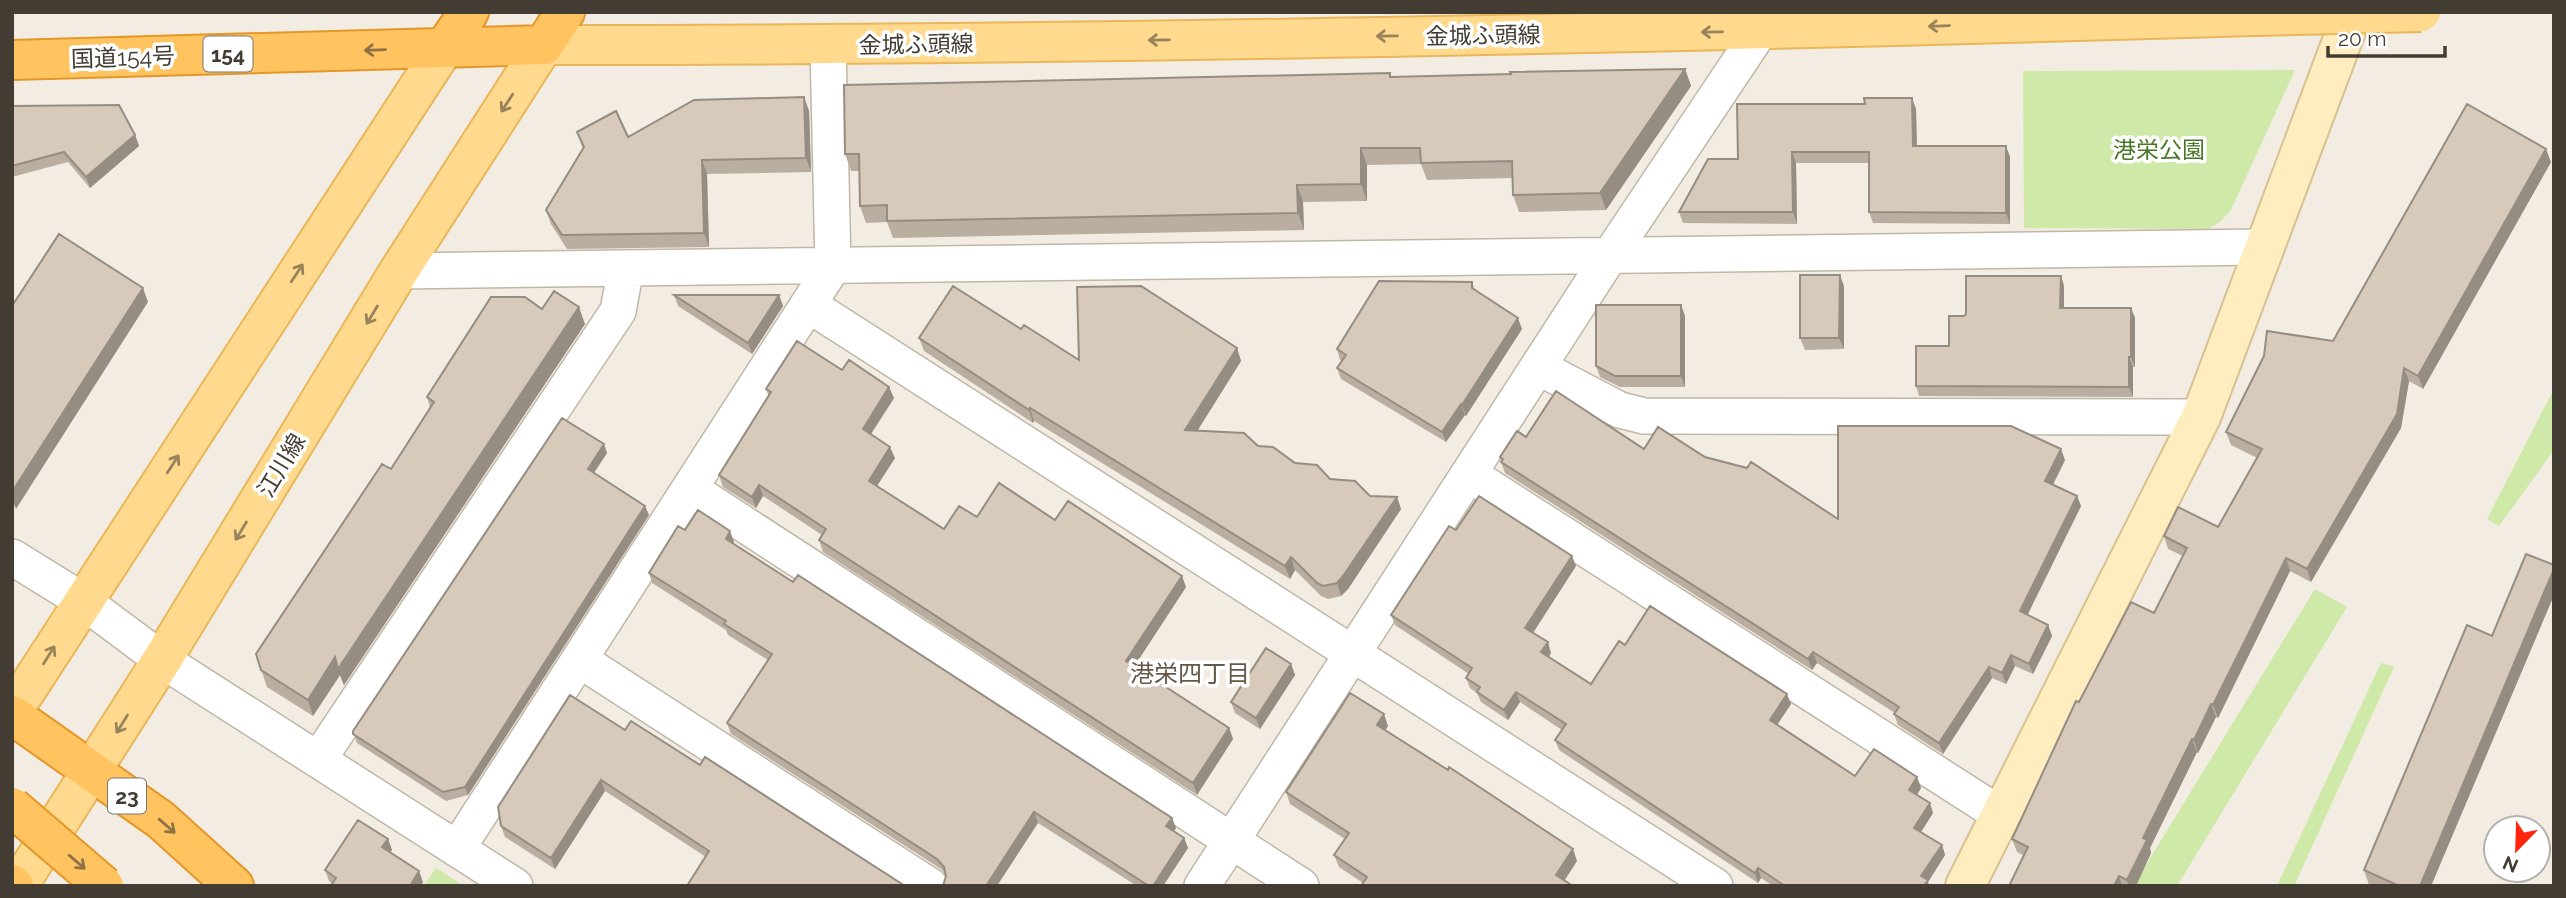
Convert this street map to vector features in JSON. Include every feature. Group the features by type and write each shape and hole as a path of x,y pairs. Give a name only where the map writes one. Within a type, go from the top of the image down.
{"highway":[{"path":"443,48 469,12"},
{"path":"544,45 565,12"},
{"name":"国道154号","path":"12,60 544,45"},
{"name":"23","path":"12,714 161,820 234,886"},
{"path":"12,807 104,886"}],"main road":[{"name":"金城ふ頭線","path":"544,45 828,45 1760,31 2421,12"},
{"name":"江川線","path":"15,885 92,771 162,660 399,271 544,45"},
{"path":"12,714 443,48"}],"street":[{"path":"1965,886 2201,417 2353,12"},
{"path":"1202,886 1609,257 1760,31"},
{"path":"457,849 833,266 828,45"},
{"path":"399,271 2263,247"},
{"path":"318,760 618,311 626,268"},
{"path":"808,305 1715,886"},
{"path":"1538,367 1620,410 1644,416 2201,417"},
{"path":"1469,474 2001,815"},
{"path":"690,489 1301,886"},
{"path":"12,557 83,601 162,660 514,886"},
{"path":"580,660 930,886"}],"green space":[{"name":"港栄公園","path":"2295,70 2231,210 2221,221 2208,229 2024,228 2023,71"},
{"path":"2554,389 2554,450 2499,526 2487,519"},
{"path":"2315,589 2347,607 2177,886 2133,886"},
{"path":"2381,663 2394,667 2294,886 2277,886"},
{"path":"436,868 464,886 424,886"}],"building":[{"path":"1685,69 1600,193 1513,195 1512,161 1421,163 1420,148 1361,148 1361,184 1297,185 1298,213 887,221 887,205 860,206 859,154 845,154 844,85 1390,73 1390,77"},
{"path":"804,97 806,158 702,160 704,233 562,235 546,210 584,147 577,132 616,111 628,137 694,100"},
{"path":"1864,98 1912,98 1913,146 2006,146 2006,213 1869,212 1869,152 1792,152 1793,212 1679,212 1708,159 1738,159 1737,104 1865,104"},
{"path":"2467,104 2546,149 2418,376 2404,368 2397,414 2307,569 2286,558 2143,838 2147,840 2127,880 2119,876 2114,886 2009,886 2028,847 2012,839 2076,701 2079,702 2131,602 2154,613 2187,548 2164,536 2178,507 2218,527 2262,449 2226,432 2264,356 2267,331 2333,341"},
{"path":"119,105 135,135 86,177 64,152 12,166 12,106"},
{"path":"59,234 143,288 12,492 12,306"},
{"path":"1800,275 1840,275 1839,338 1800,338"},
{"path":"1966,276 2061,276 2060,308 2131,308 2129,387 1916,386 1916,346 1949,346 1949,316 1966,314"},
{"path":"1379,281 1472,282 1472,288 1518,318 1442,432 1337,368 1346,355 1337,349"},
{"path":"953,286 1021,329 1024,325 1079,360 1077,287 1141,286 1237,348 1185,430 1244,433 1258,446 1273,447 1295,463 1317,465 1330,479 1355,481 1370,496 1397,497 1343,576 1337,583 1323,586 1291,557 1285,566 1030,408 1029,410 919,338"},
{"path":"554,291 579,307 338,669 335,657 308,700 261,670 256,654 382,464 391,469 434,402 427,397 491,297 525,297 542,309"},
{"path":"674,295 779,295 748,343"},
{"path":"1596,305 1681,305 1681,376 1615,376 1596,366"},
{"path":"797,341 842,370 849,360 889,387 863,429 890,447 869,481 944,529 959,506 977,517 999,483 1055,520 1068,501 1182,576 1126,661 1229,728 1193,783 819,540 826,529 759,485 752,497 719,475 771,392 766,389"},
{"path":"1556,391 1644,449 1658,427 1705,457 1747,468 1751,462 1838,519 1838,426 2011,426 2061,449 2045,481 2077,496 2020,611 2048,625 2029,664 2011,655 2002,673 1989,667 1939,743 1894,714 1899,707 1813,652 1808,659 1501,462 1503,459 1500,457 1517,431 1526,437"},
{"path":"562,418 604,444 588,469 645,506 465,787 443,792 353,734 353,731"},
{"path":"1479,496 1572,556 1525,628 1548,642 1541,652 1591,684 1619,641 1625,645 1650,606 1787,694 1770,720 1855,776 1874,749 1917,777 1909,790 1930,803 1914,828 1942,845 1921,876 1928,880 1924,886 1785,886 1758,868 1755,873 1555,740 1566,724 1516,692 1504,710 1477,692 1480,687 1466,678 1472,668 1391,615 1449,526 1456,530"},
{"path":"698,510 730,531 726,539 793,582 798,575 1172,818 1166,826 1184,838 1153,886 1149,886 1034,812 986,886 943,886 946,876 944,867 937,859 727,723 772,654 724,624 726,621 649,573 678,526 685,530"},
{"path":"2526,554 2554,565 2554,569 2420,886 2399,886 2364,870 2467,625 2492,636"},
{"path":"1266,648 1291,664 1256,718 1231,702"},
{"path":"1350,693 1384,714 1377,725 1448,770 1449,767 1573,849 1556,875 1573,886 1361,886 1367,877 1334,855 1349,833 1286,792"},
{"path":"570,695 625,730 631,721 700,765 705,757 905,886 687,886 709,851 601,780 551,858 501,826 498,807"},
{"path":"358,820 388,839 382,847 419,871 410,886 332,884 336,878 325,870"}],"district":[{"name":"港栄四丁目","path":"1190,673"}]}
